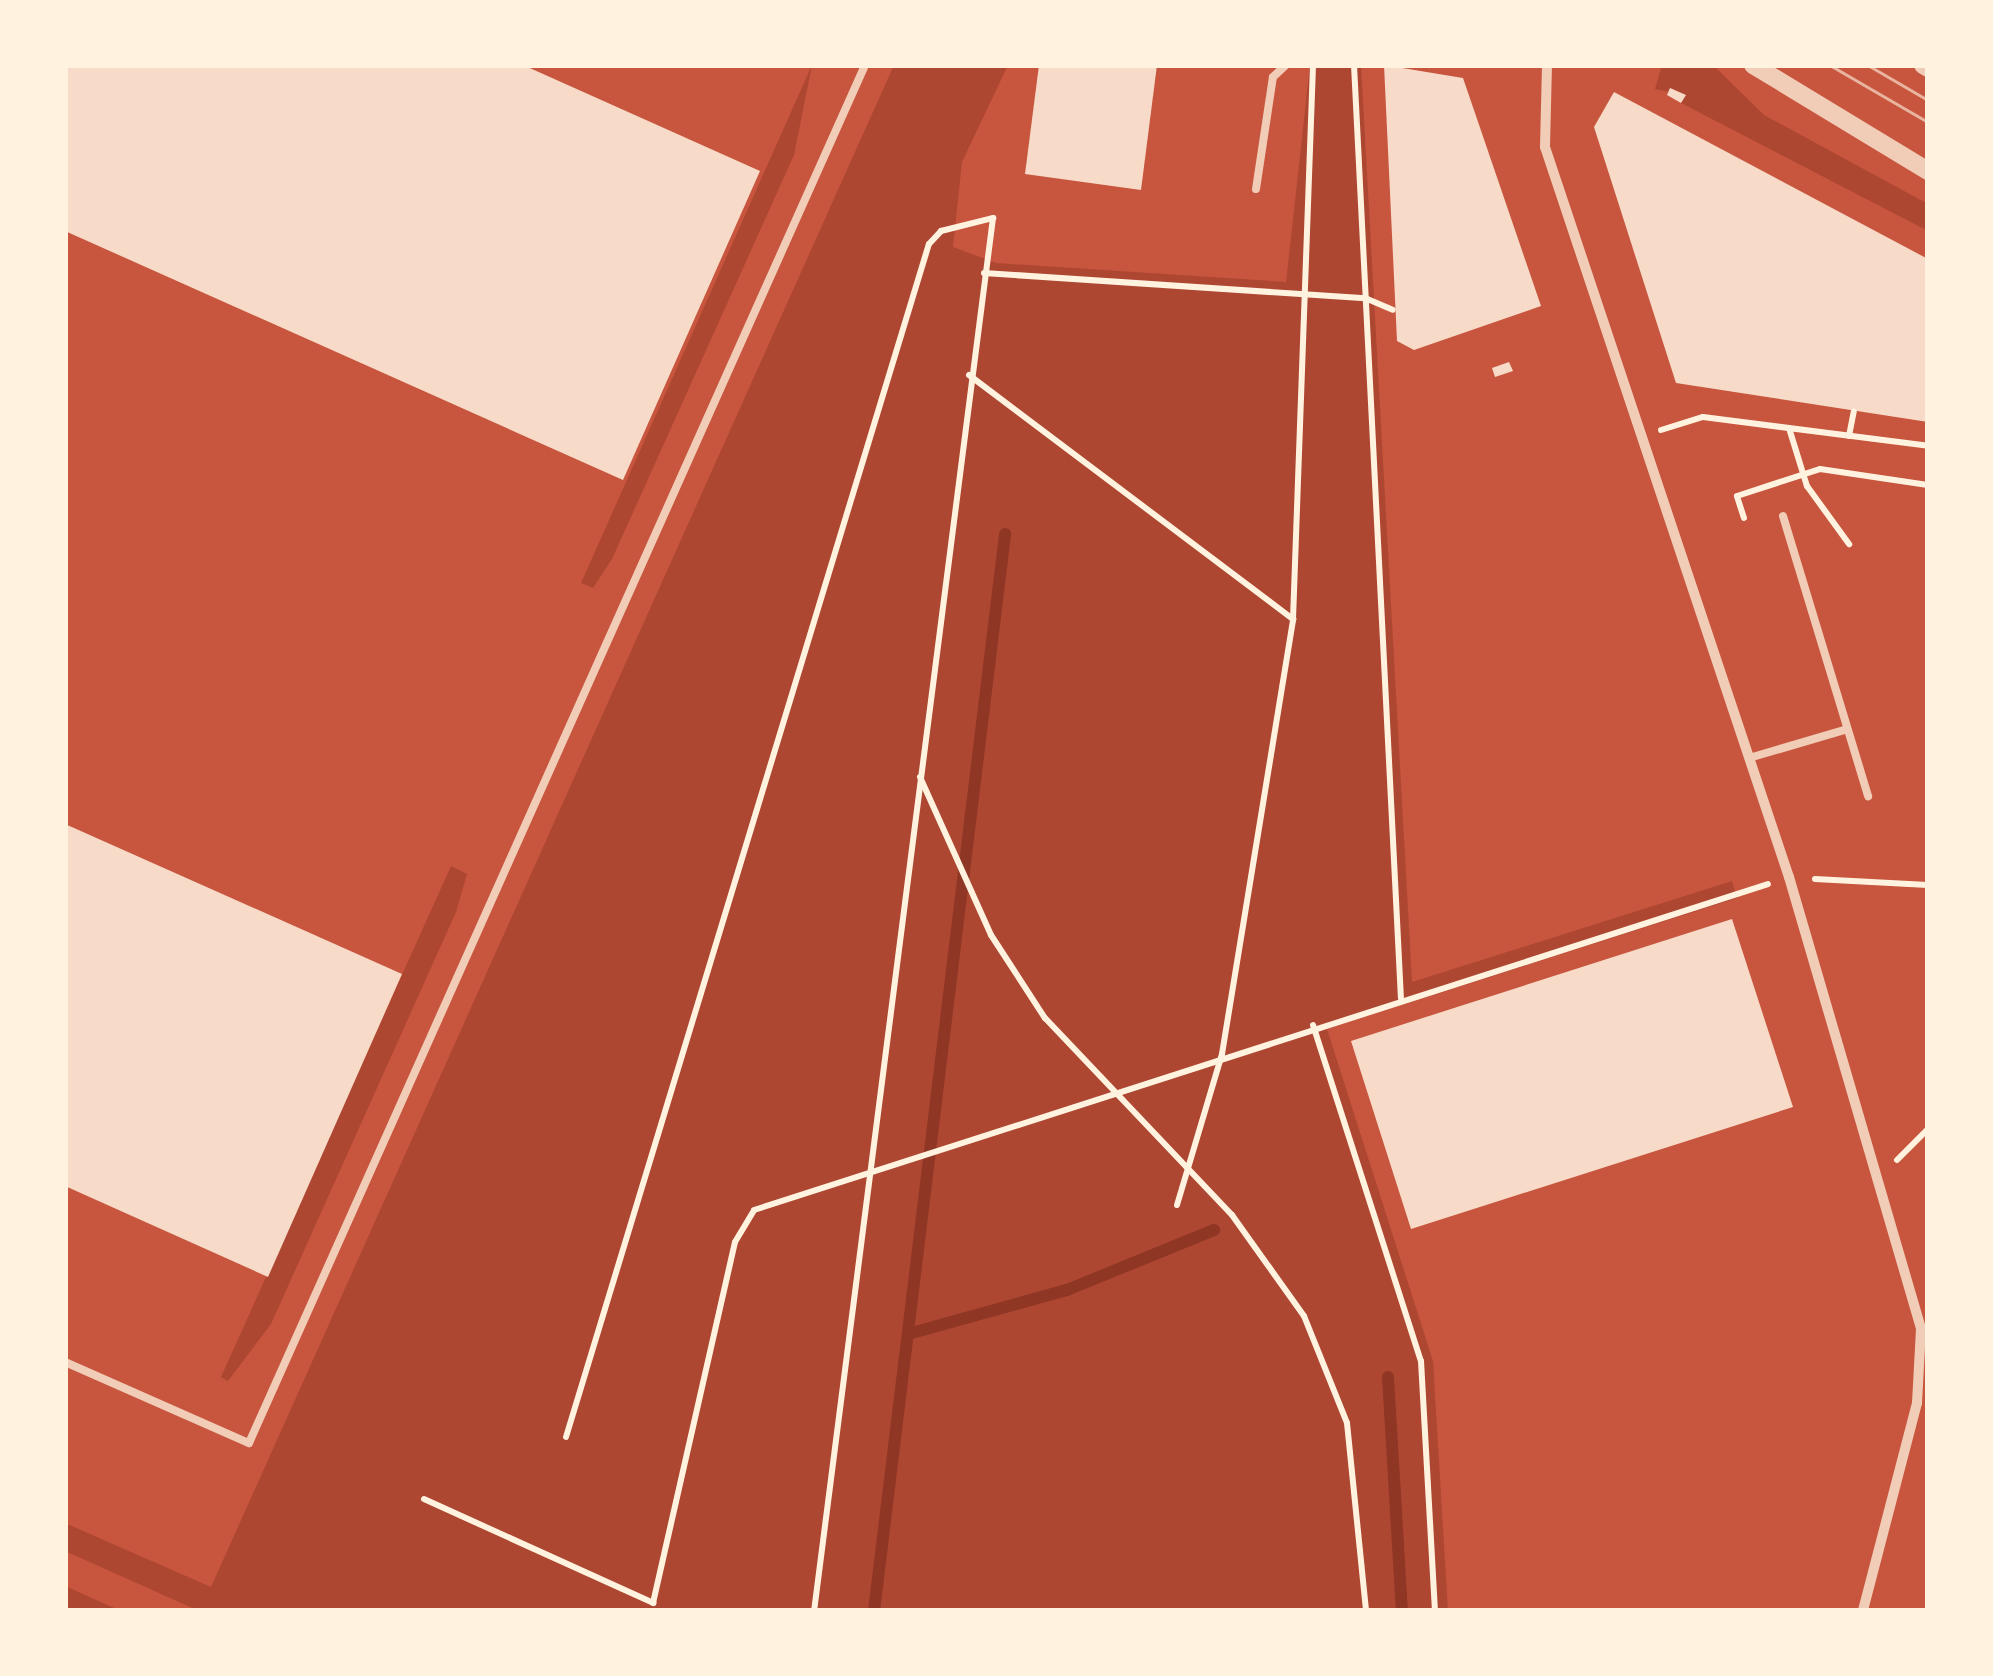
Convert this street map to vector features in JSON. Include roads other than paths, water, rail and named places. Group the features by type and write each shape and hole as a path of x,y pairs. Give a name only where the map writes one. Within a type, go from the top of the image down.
{"street":[{"path":"1547,65 1545,147 1789,877 1925,1329 1916,1403 1863,1611"},
{"path":"1754,65 1928,170"}],"lane":[{"path":"65,1362 249,1442 865,65"},
{"path":"1256,189 1273,77 1286,65"},
{"path":"1783,516 1844,730 1868,796"},
{"path":"1749,758 1844,730"}],"waterway":[{"path":"874,1611 1005,534"},
{"path":"908,1334 1067,1290 1214,1230"},
{"path":"1388,1377 1402,1611"}],"tram line":[{"path":"1830,65 1928,122"},
{"path":"1868,65 1928,100"}]}
